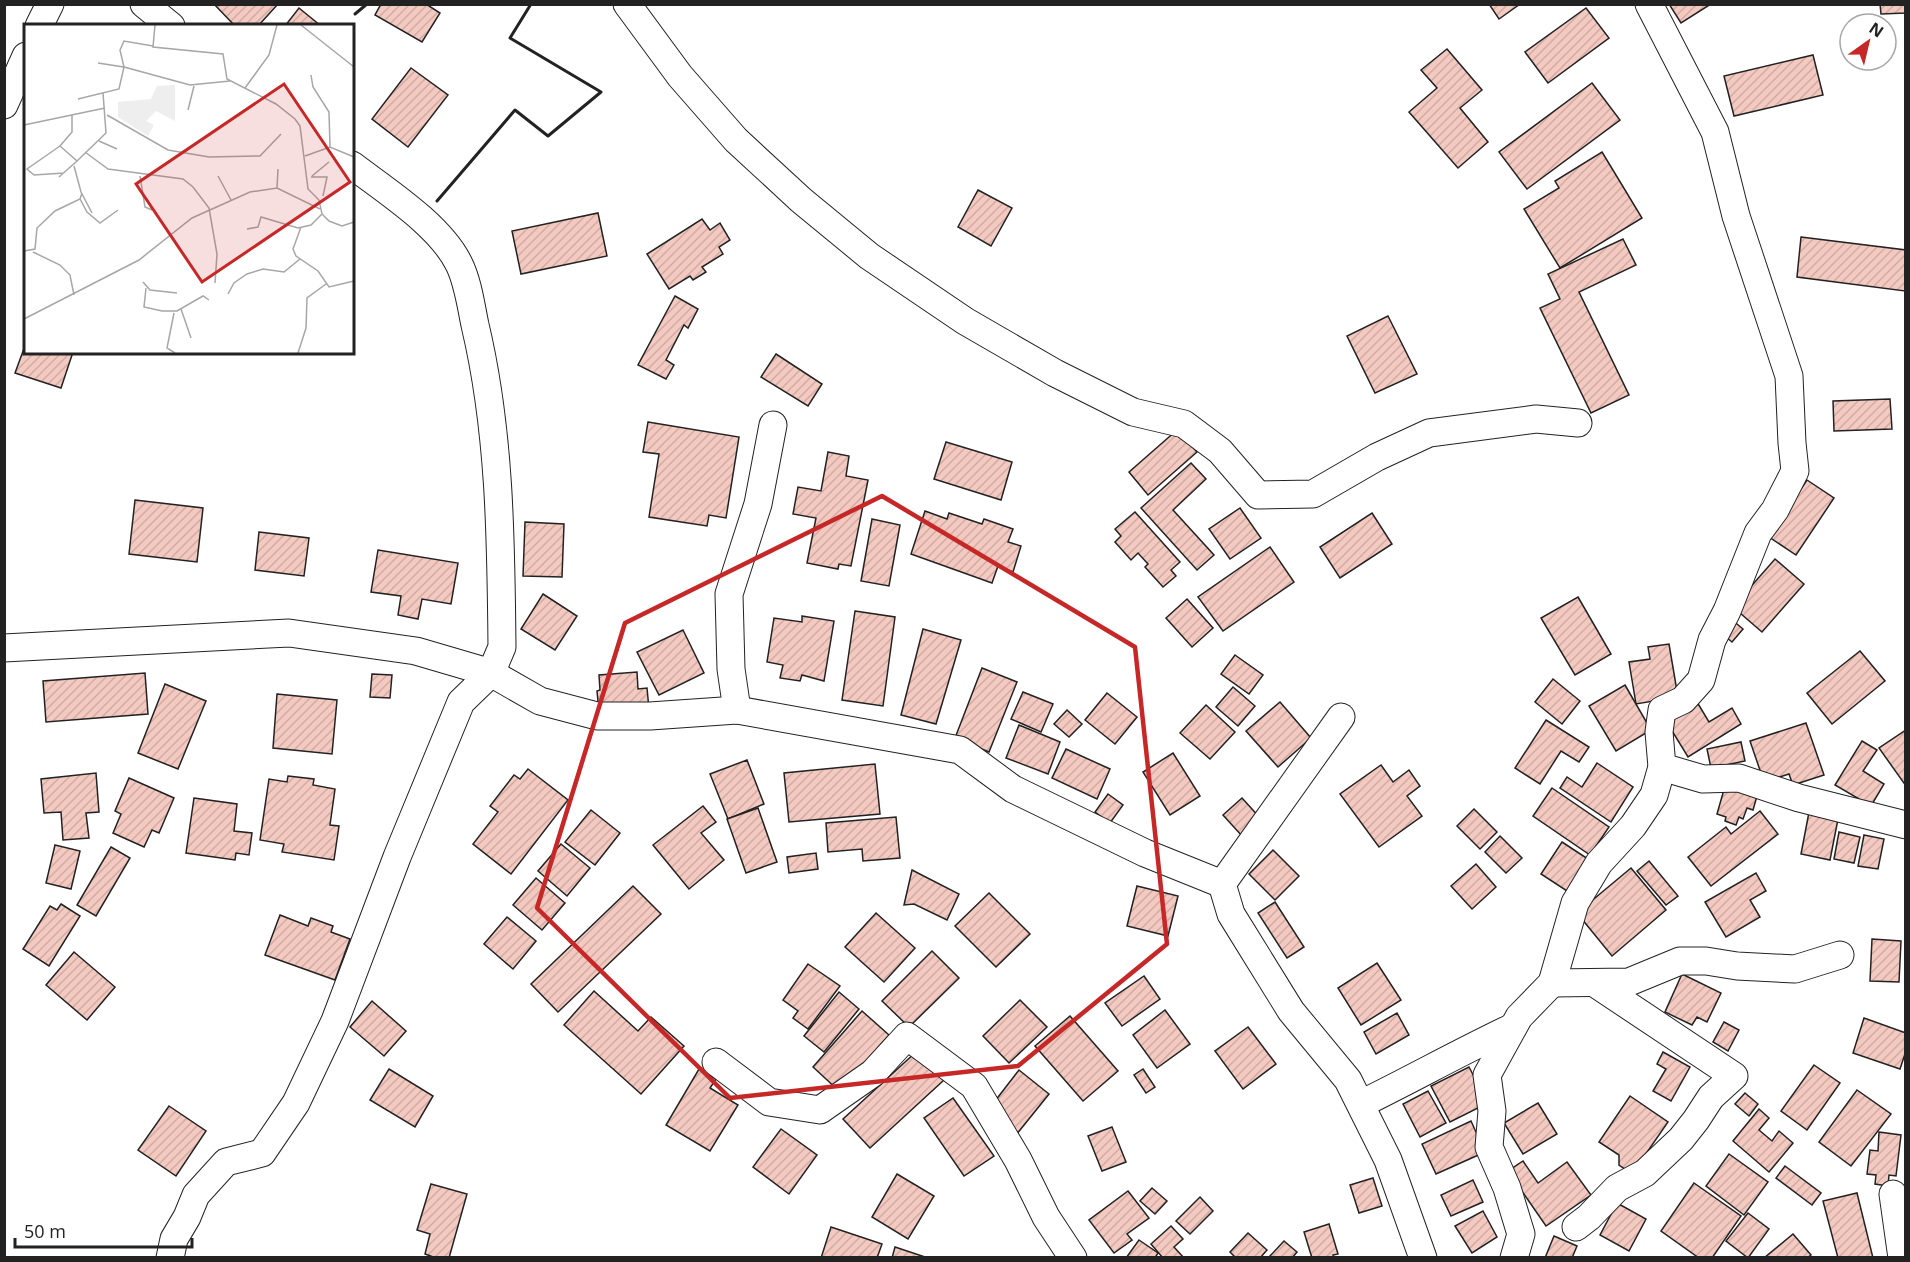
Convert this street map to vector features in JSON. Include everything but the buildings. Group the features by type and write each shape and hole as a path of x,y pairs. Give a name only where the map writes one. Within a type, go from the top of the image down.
{"street":[{"path":"40,24 50,4"},
{"path":"144,4 169,24"},
{"path":"627,4 680,76 736,140 801,200 869,256 965,321 1055,373 1133,412 1184,423 1220,451 1258,495 1313,494 1377,457 1429,433 1536,419 1578,423"},
{"path":"1514,1257 1521,1234 1507,1188 1489,1147 1492,1111 1486,1075 1519,1017 1552,983 1575,903 1599,863 1634,826 1654,795 1662,767 1659,732 1662,710 1683,700 1701,680 1712,640 1727,611 1758,533 1775,510 1795,471 1789,376 1736,216 1715,132 1649,4"},
{"path":"4,105 24,60"},
{"path":"170,1257 174,1239 196,1196 226,1162 262,1153 296,1103 335,1022 397,858 460,702 491,673 502,647 497,463 485,366 459,264 442,239 408,208 354,167"},
{"path":"737,710 731,669 729,594 758,504 773,425"},
{"path":"4,648 289,633 416,651 491,673 540,701 597,716 650,716 737,710 960,750 1013,789 1145,853 1222,884"},
{"path":"1222,884 1341,717"},
{"path":"1662,767 1703,778 1739,778 1799,798 1905,825"},
{"path":"1222,884 1231,914 1291,1011 1348,1080 1361,1104 1388,1160 1423,1257"},
{"path":"1552,983 1629,982 1680,961 1706,961 1737,966 1794,969 1840,955"},
{"path":"1576,1227 1617,1188 1645,1173 1681,1139 1711,1096 1734,1076 1596,984"},
{"path":"1361,1104 1462,1051 1513,1028"},
{"path":"716,1062 770,1102 820,1110 873,1073 907,1036 974,1086 1018,1160 1046,1217 1073,1257"},
{"path":"1893,1194 1902,1257"}],"highlighted area":[{"path":"882,496 1135,647 1167,944 1018,1066 730,1098 537,908 625,623"}],"wall":[{"path":"355,14 367,4"},
{"path":"437,201 515,110 548,136 601,92 510,38 531,4"}]}
